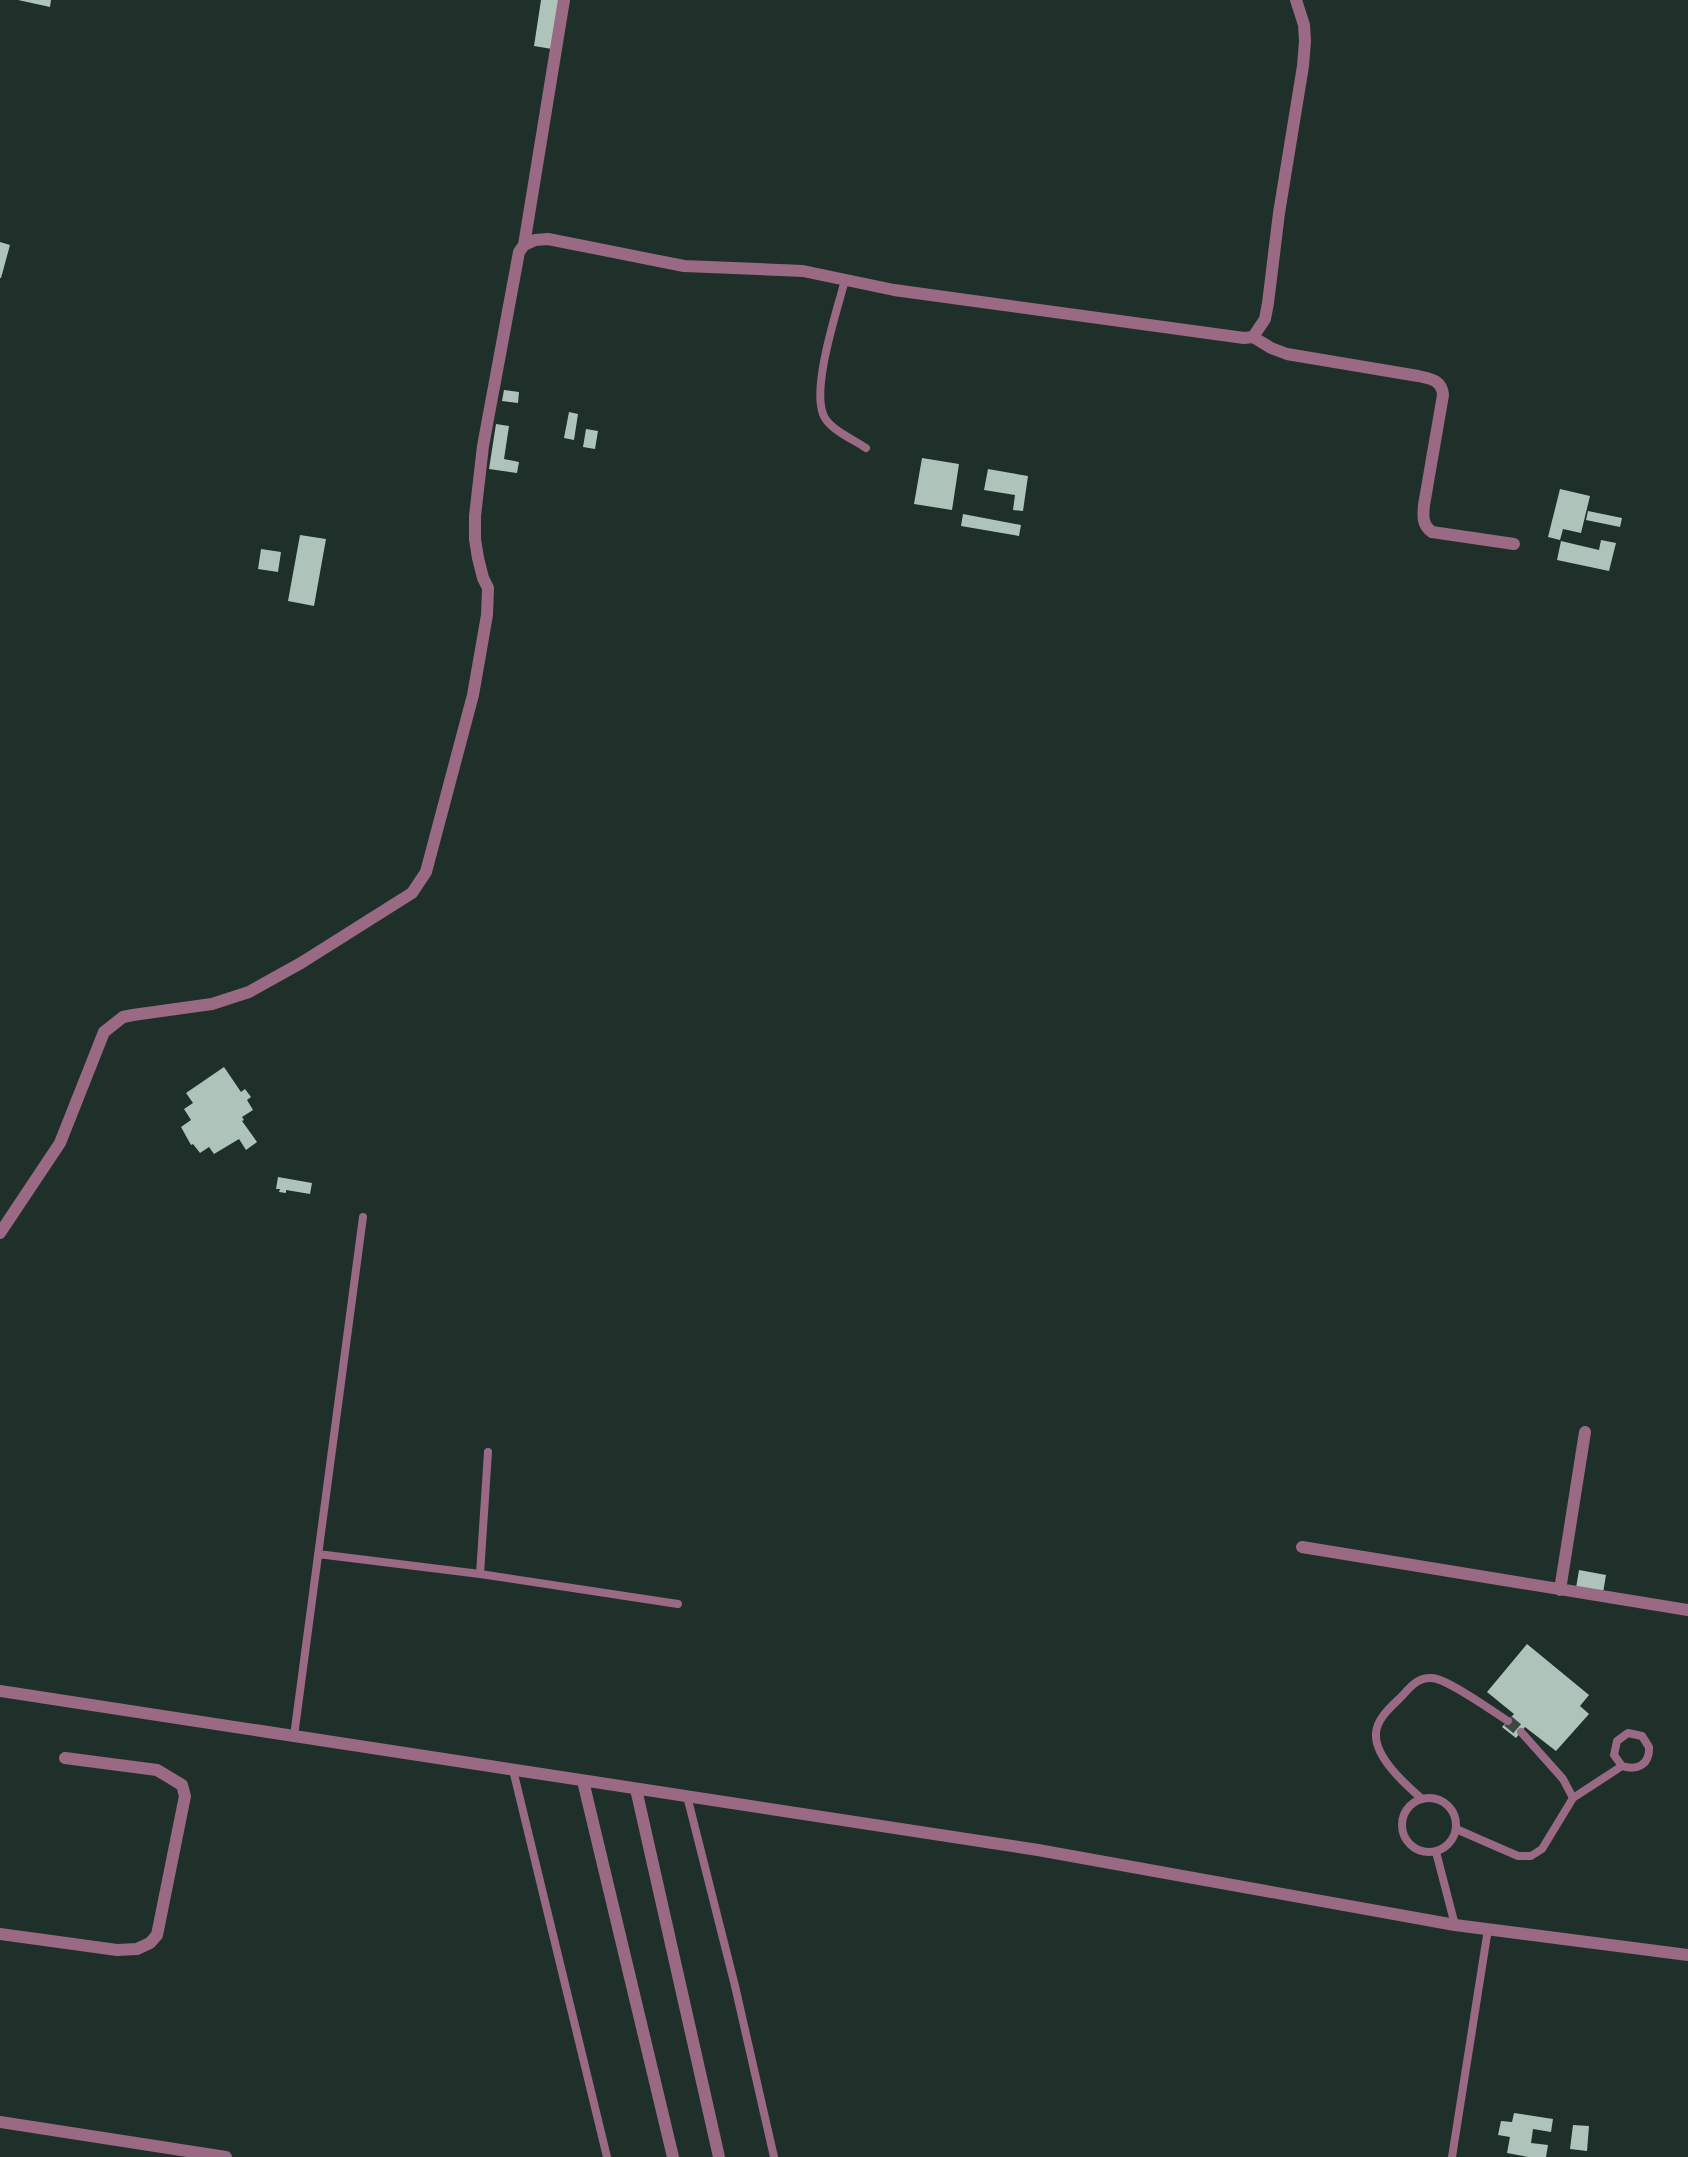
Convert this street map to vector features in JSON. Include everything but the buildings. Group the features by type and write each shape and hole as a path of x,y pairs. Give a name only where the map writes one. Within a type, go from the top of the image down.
{"street":[{"path":"0,1233 60,1143 104,1032 123,1017 212,1004 249,992 412,893 426,872 472,694 487,615 488,588 483,578 475,539 475,516 483,446 519,252 524,245 564,0"},
{"path":"1253,337 1264,319 1268,303 1279,213 1303,66 1304,25 1296,0"},
{"path":"524,245 535,240 548,239 684,266 803,271 976,301 1244,338 1253,337 1287,354 1431,379 1440,383 1443,395 1424,505 1424,523 1432,532 1514,544"},
{"path":"1560,1590 1586,1432"},
{"path":"1302,1547 1688,1610"},
{"path":"0,1691 1038,1850 1455,1925 1688,1955"},
{"path":"0,1934 117,1950 137,1949 150,1943 157,1935 185,1796 182,1785 157,1770 65,1758"},
{"path":"583,1780 673,2157"},
{"path":"636,1789 719,2157"},
{"path":"0,2122 226,2157"}],"lane":[{"path":"845,280 824,365 820,395 823,414 832,426 866,448"},
{"path":"294,1736 363,1217"},
{"path":"480,1575 488,1452"},
{"path":"318,1554 678,1604"},
{"path":"1422,1799 1391,1768 1377,1742 1375,1732 1386,1712 1414,1683 1421,1679 1432,1678 1444,1682 1508,1721"},
{"path":"1521,1732 1563,1779 1573,1798"},
{"path":"1456,1829 1518,1856 1531,1856 1542,1849 1573,1798 1622,1766 1636,1768 1647,1761 1649,1747 1642,1736 1628,1733 1617,1741 1614,1755 1622,1766"},
{"path":"513,1770 607,2157"},
{"path":"687,1796 735,1986 774,2157"},
{"path":"1433,1798 1443,1802 1451,1809 1455,1819 1456,1829 1452,1839 1436,1852 1415,1849 1407,1842 1402,1832 1405,1811 1422,1799 1433,1798"},
{"path":"1436,1852 1455,1925"},
{"path":"1452,2157 1488,1929"}],"tunnel":[{"path":"1508,1721 1521,1732"}]}
